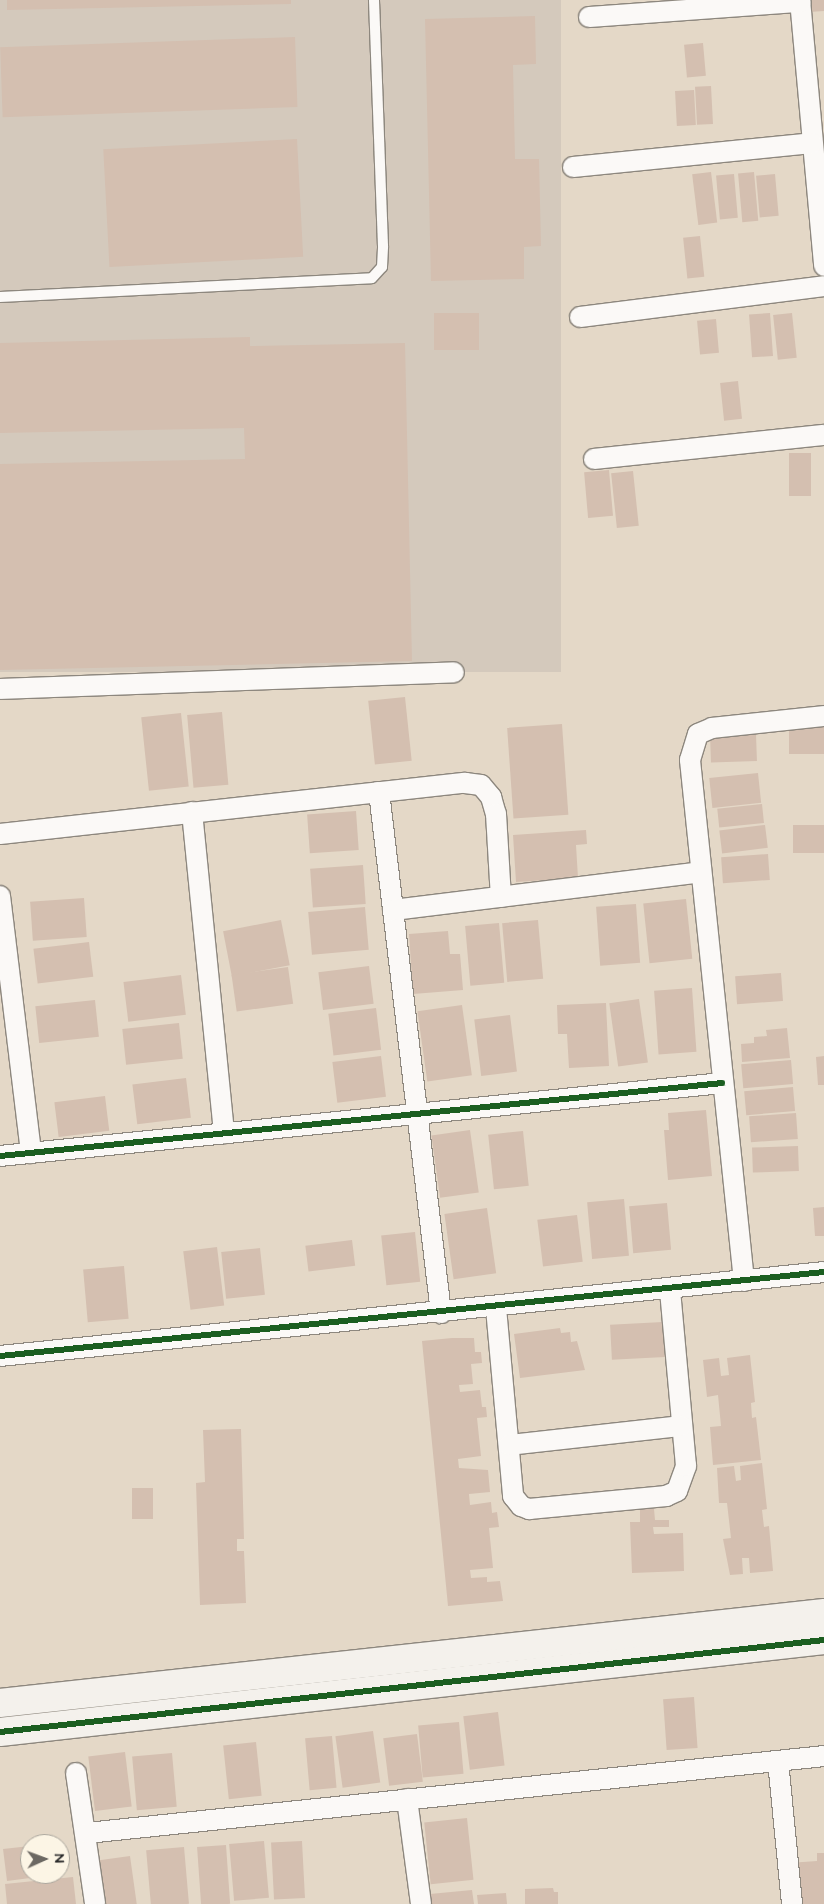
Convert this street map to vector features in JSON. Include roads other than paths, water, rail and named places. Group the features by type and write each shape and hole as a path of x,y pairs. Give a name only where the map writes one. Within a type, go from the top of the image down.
{"street":[{"path":"588,17 800,1 816,99 812,143 824,266"},
{"path":"573,168 812,143"},
{"path":"580,317 824,286"},
{"path":"594,459 824,435"},
{"path":"0,689 454,672"},
{"path":"744,1281 690,760 698,734 712,728 824,716"},
{"path":"0,834 465,783 482,785 491,797 496,814 501,897"},
{"path":"379,792 441,1313"},
{"path":"192,812 224,1133"},
{"path":"393,910 701,872"},
{"path":"0,896 31,1153"},
{"path":"0,1156 722,1083"},
{"path":"0,1356 496,1308 824,1272"},
{"path":"496,1308 513,1496 521,1506 529,1508 666,1496 677,1491 686,1466 670,1289"},
{"path":"509,1445 681,1426"},
{"path":"0,1703 824,1613"},
{"path":"0,1732 824,1640"},
{"path":"222,1679 224,1708"},
{"path":"87,1832 824,1756"},
{"path":"778,1761 792,1904"},
{"path":"76,1773 87,1832 95,1904"},
{"path":"407,1799 421,1904"}],"lane":[{"path":"0,297 372,278 382,267 383,246 374,0"}]}
